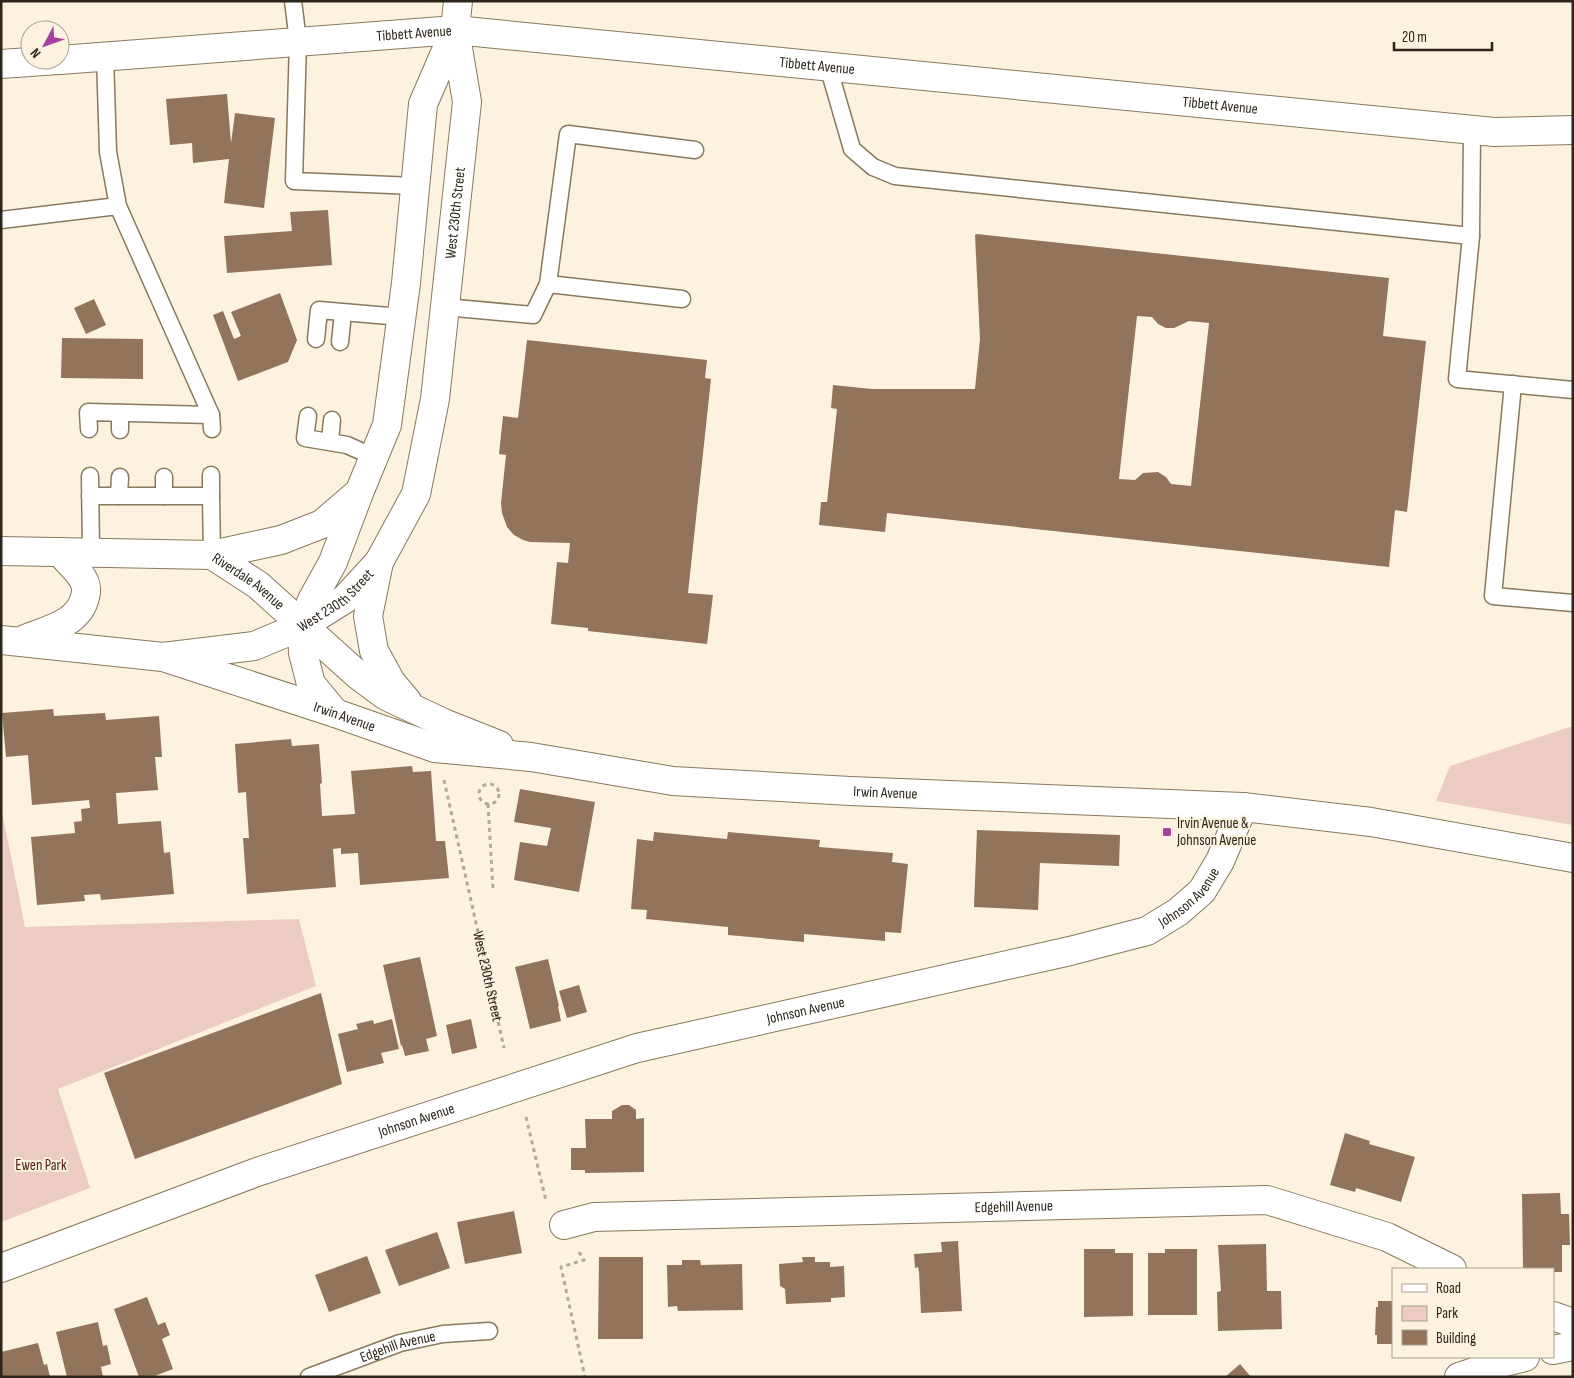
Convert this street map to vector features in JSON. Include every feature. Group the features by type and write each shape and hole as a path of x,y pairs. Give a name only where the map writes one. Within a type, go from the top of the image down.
{"street":[{"name":"West 230th Street","path":"302,626 345,599 379,562 416,494 435,399 467,102 455,30 458,1"},
{"name":"Tibbett Avenue","path":"70,59 455,30 1494,132 1573,130"},
{"name":"West 230th Street","path":"302,626 312,600 333,562 387,425 401,317 423,104 455,30"},
{"name":"Tibbett Avenue","path":"1,64 20,63"},
{"path":"212,555 281,540 322,524 359,493"},
{"name":"Riverdale Avenue","path":"1,551 212,555 258,585 302,626 254,646 163,658 10,640"},
{"path":"10,640 63,624 76,615 84,603 87,591 83,579 60,552"},
{"path":"379,562 368,616 374,651 391,682 414,710"},
{"path":"302,626 303,653 311,684 335,713"},
{"name":"Irwin Avenue","path":"302,626 359,676 386,696 446,724 530,757"},
{"name":"Irwin Avenue","path":"163,658 335,713 435,748 530,757 673,781 850,791 1243,807"},
{"path":"1243,807 1371,822 1573,858"},
{"name":"Johnson Avenue","path":"1,1268 257,1172 637,1048 1070,951 1148,931 1178,912 1202,891 1220,861 1243,807"},
{"name":"Edgehill Avenue","path":"564,1225 594,1216 1267,1200 1387,1237 1450,1268"},
{"path":"1554,1316 1573,1323"},
{"path":"1554,1350 1573,1346"},
{"path":"1459,1377 1501,1362 1521,1358"}],"lane":[{"path":"293,1 298,41 294,181 415,186"},
{"path":"89,429 88,412 120,412 164,422 212,422 118,206 108,152 106,56"},
{"path":"828,66 852,149 873,167 895,176 1471,236"},
{"path":"1472,130 1471,236 1457,379 1573,390"},
{"path":"445,306 533,315 548,284 568,134 696,150"},
{"path":"1,220 118,206"},
{"path":"548,284 682,299"},
{"path":"316,339 319,310 401,317"},
{"path":"340,342 343,313"},
{"path":"1513,384 1493,596 1573,603"},
{"path":"120,412 120,430"},
{"path":"308,416 305,438 347,445 374,457"},
{"path":"330,441 332,420"},
{"path":"211,475 212,555"},
{"path":"90,476 91,552"},
{"path":"120,477 120,496"},
{"path":"164,477 164,496"},
{"path":"90,496 212,496"},
{"name":"Edgehill Avenue","path":"309,1377 400,1343 444,1334 489,1331"}],"path":[{"path":"486,785 480,789 479,796 482,802 488,804 494,803 498,798 497,789 492,785"},
{"name":"West 230th Street","path":"446,787 504,1048"},
{"path":"488,804 493,889"}],"green space":[{"path":"1573,726 1573,825 1436,801 1450,766"},
{"name":"Ewen Park","path":"1,806 25,927 299,919 316,986 58,1089 90,1188 1,1222"}],"building":[{"path":"227,94 231,143 235,113 275,118 264,208 224,203 229,159 193,163 192,143 170,145 166,99"},
{"path":"328,210 332,265 227,273 224,236 292,231 290,212"},
{"path":"975,235 1389,278 1383,336 1426,341 1407,512 1395,510 1389,567 887,513 885,532 819,525 821,502 827,502 837,409 831,408 833,385 872,389 975,389 980,339","holes":["1137,316 1152,317 1158,324 1166,328 1174,328 1189,321 1209,323 1191,486 1171,484 1166,477 1158,472 1143,473 1135,480 1119,479"]},
{"path":"280,293 297,340 288,362 238,381 213,315 223,311 234,339 241,336 231,312"},
{"path":"94,299 106,325 86,334 74,308"},
{"path":"62,338 143,339 143,379 61,378"},
{"path":"527,340 707,360 705,378 711,379 688,593 713,595 707,644 588,631 588,628 551,624 557,562 568,563 570,543 530,542 514,535 507,527 501,503 506,455 499,454 503,416 518,418"},
{"path":"53,709 54,716 105,713 106,720 159,716 162,757 155,757 158,790 116,793 118,824 161,821 164,853 170,852 174,894 101,900 100,894 84,895 85,901 37,905 31,837 75,833 74,822 82,821 81,809 90,808 89,800 32,805 28,755 6,757 2,713"},
{"path":"291,739 292,746 319,744 322,816 355,814 351,771 412,766 413,772 431,771 436,841 445,841 449,878 360,885 358,853 341,854 341,848 333,849 336,887 247,894 243,838 249,838 246,792 238,793 235,744"},
{"path":"520,789 595,802 579,892 514,880 520,842 547,846 551,828 514,822"},
{"path":"977,830 1120,835 1119,866 1040,863 1038,910 974,907"},
{"path":"654,832 727,839 728,832 820,840 819,847 893,853 892,862 908,864 901,933 885,932 885,941 804,934 804,942 728,935 728,927 646,919 647,910 631,909 637,839 653,841"},
{"path":"420,957 437,1036 426,1039 429,1051 405,1056 401,1046 383,965"},
{"path":"548,959 561,1021 530,1029 515,967"},
{"path":"579,985 587,1012 567,1018 559,991"},
{"path":"321,993 342,1084 135,1159 104,1073"},
{"path":"392,1019 399,1049 381,1053 384,1063 347,1072 338,1034 358,1029 356,1024 373,1020 374,1024"},
{"path":"471,1019 477,1048 452,1054 446,1025"},
{"path":"622,1105 629,1105 636,1110 636,1119 644,1118 644,1172 585,1173 585,1170 571,1170 571,1148 586,1148 585,1119 612,1119 612,1111"},
{"path":"1345,1133 1370,1141 1369,1144 1415,1157 1401,1202 1356,1188 1355,1192 1330,1185"},
{"path":"1560,1193 1561,1214 1569,1214 1570,1245 1562,1245 1562,1272 1554,1272 1554,1268 1523,1268 1522,1194"},
{"path":"514,1211 522,1253 465,1264 457,1222"},
{"path":"437,1232 450,1268 399,1286 385,1250"},
{"path":"958,1241 962,1311 921,1313 919,1272 918,1267 915,1268 914,1254 942,1252 941,1242"},
{"path":"1266,1244 1267,1291 1281,1291 1282,1329 1218,1331 1217,1292 1221,1291 1218,1245"},
{"path":"1084,1249 1115,1249 1115,1253 1133,1253 1133,1316 1084,1317"},
{"path":"1165,1249 1197,1249 1197,1315 1148,1315 1148,1253 1165,1253"},
{"path":"367,1256 381,1293 329,1312 315,1275"},
{"path":"599,1257 643,1257 643,1339 598,1339"},
{"path":"802,1257 815,1257 815,1262 830,1262 830,1267 844,1266 845,1297 831,1298 831,1302 786,1304 785,1289 780,1286 779,1264 803,1262"},
{"path":"682,1260 700,1260 701,1265 742,1264 743,1310 678,1311 677,1306 668,1307 667,1265 682,1265"},
{"path":"147,1297 158,1325 165,1322 170,1335 162,1339 173,1369 152,1377 139,1377 114,1309"},
{"path":"1378,1301 1392,1301 1392,1344 1377,1344 1377,1335 1375,1335 1376,1307 1378,1307"},
{"path":"98,1322 103,1346 107,1345 111,1364 101,1367 103,1377 67,1377 56,1332"},
{"path":"38,1343 44,1365 47,1364 50,1377 2,1377 1,1352"},
{"path":"1240,1364 1251,1377 1225,1377"}],"place":[{"name":"Irvin Avenue & Johnson Avenue","path":"1167,832"}]}
